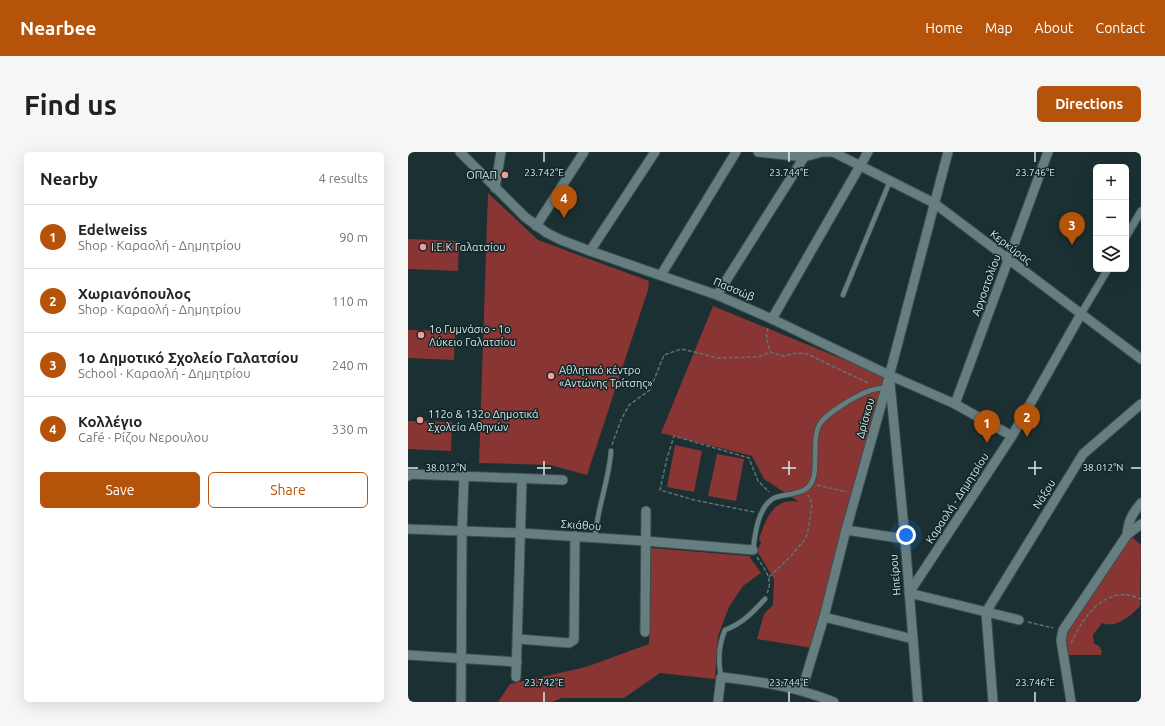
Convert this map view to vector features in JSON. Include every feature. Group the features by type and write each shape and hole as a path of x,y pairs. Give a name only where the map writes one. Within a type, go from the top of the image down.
{"street":[{"name":"Πασσώβ","path":"460,152 495,188 536,226 560,240 717,295 955,404 1012,436"},
{"path":"495,188 500,152"},
{"path":"536,226 584,152"},
{"path":"590,251 655,152"},
{"path":"661,275 736,152"},
{"path":"717,295 806,154 758,152"},
{"name":"Κερκύρας","path":"806,154 833,152 934,204 1141,359"},
{"path":"772,319 868,152"},
{"name":"Δρίσκου","path":"802,690 824,616 882,388 889,375 948,152"},
{"name":"Αργοστολίου","path":"955,404 1048,152"},
{"path":"1127,236 1141,211"},
{"name":"Καραολή - Δημητρίου","path":"909,593 1012,436 1106,272"},
{"name":"Ηπείρου","path":"889,375 905,539 918,702"},
{"name":"Νάξου","path":"986,612 1083,454 1141,404"},
{"path":"408,475 563,480"},
{"path":"461,702 462,531 464,476"},
{"path":"516,677 522,478"},
{"path":"1127,535 1128,524 1132,514 1141,503"},
{"path":"645,632 646,511"},
{"path":"1071,702 1062,640 1063,630 1127,535 1141,524"},
{"name":"Σκιάθου","path":"408,529 575,536 753,550"},
{"path":"846,530 905,539"},
{"path":"518,640 568,643 574,640 575,536"},
{"path":"909,593 1018,620"},
{"path":"986,612 993,702"},
{"path":"824,616 913,640"},
{"path":"408,655 517,662"},
{"path":"718,702 721,677 771,683 802,690 834,702"}],"lane":[{"path":"843,295 890,181"},
{"path":"753,550 761,513 767,504 774,498 805,490 812,484 815,472 816,430 820,421 831,412 862,393 882,388"},
{"path":"595,538 596,524 610,467 611,451"},
{"path":"721,677 718,664 720,642 725,630 738,625 752,613 765,598"}],"path":[{"path":"767,332 767,341 770,352"},
{"path":"611,451 612,440 629,405 650,390 664,355 680,349 717,358 758,357 770,352 784,356 796,353 807,354 882,388"},
{"path":"761,513 694,500 660,490 667,458 674,436 749,458 758,481 774,498"},
{"path":"812,484 850,493"},
{"path":"769,577 790,557 806,538 810,526 812,503 805,490"},
{"path":"753,550 769,577 770,588 765,598"},
{"path":"1064,652 1070,644 1080,624 1094,608 1109,597 1118,594 1126,594 1141,598"},
{"path":"1018,620 1063,630"}],"shaded area":[{"name":"Αθλητικό κέντρο «Αντώνης Τρίτσης»","path":"488,193 538,240 649,281 648,290 587,475 550,465 479,463"},
{"path":"408,239 459,241 458,271 408,269"},
{"path":"713,306 884,376 812,648 757,639 764,614 773,605 774,579 757,551 761,543 759,539 768,517 777,506 790,501 799,502 764,479 752,456 661,433"},
{"path":"408,330 455,331 454,360 408,358"},
{"path":"408,421 452,422 451,451 408,449"},
{"path":"675,445 702,451 694,492 667,487"},
{"path":"717,454 744,459 736,501 708,496"},
{"path":"1128,538 1133,538 1141,545 1140,606 1128,617 1118,623 1102,623 1093,635 1094,643 1100,647 1102,651 1101,655 1067,655 1065,640 1068,628"},
{"path":"651,548 749,556 761,573 743,586 729,607 718,636 715,679 660,673 624,698 562,698 552,702 498,702 510,684 586,667 649,644"}],"place":[{"name":"ΟΠΑΠ","path":"505,175"},
{"name":"Κολλέγιο","path":"564,218"},
{"name":"1ο Δημοτικό Σχολείο Γαλατσίου","path":"1072,245"},
{"name":"Ι.Ε.Κ Γαλατσίου","path":"423,247"},
{"name":"1ο Γυμνάσιο - 1ο Λύκειο Γαλατσίου","path":"421,335"},
{"name":"Αθλητικό κέντρο «Αντώνης Τρίτσης»","path":"551,376"},
{"name":"112ο & 132ο Δημοτικά Σχολεία Αθηνών","path":"420,420"},
{"name":"Χωριανόπουλος","path":"1027,437"},
{"name":"Edelweiss","path":"987,443"}]}
